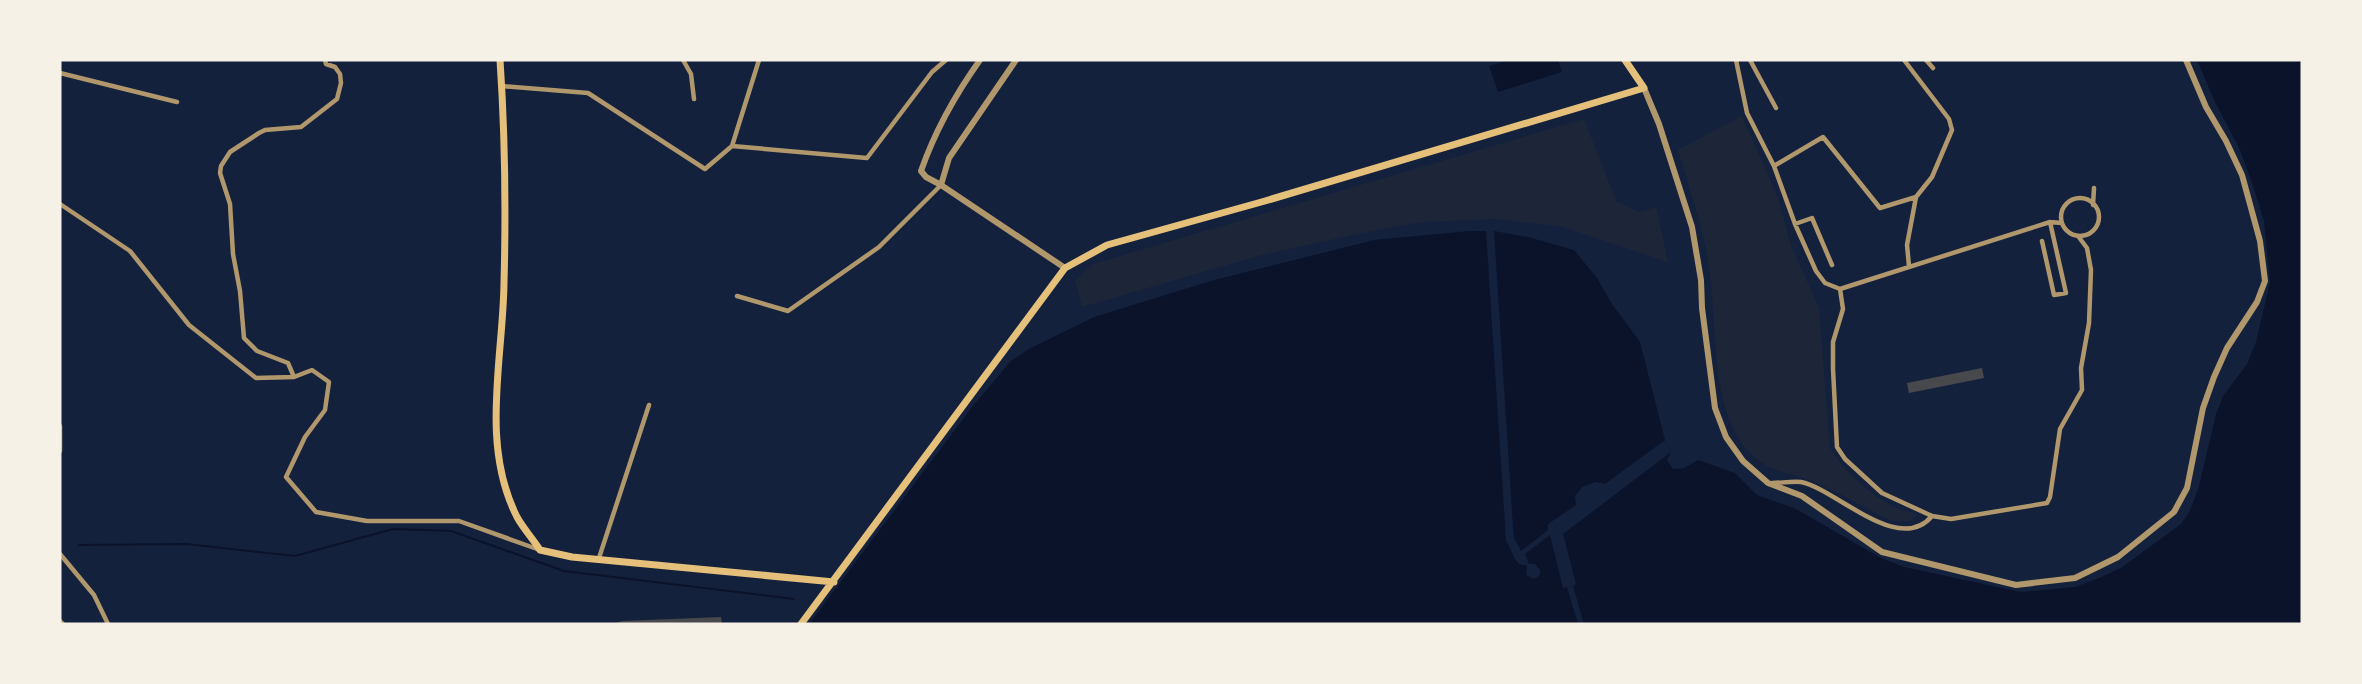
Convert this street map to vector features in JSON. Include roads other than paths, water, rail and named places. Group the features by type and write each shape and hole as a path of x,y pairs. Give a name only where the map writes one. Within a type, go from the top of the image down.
{"main road":[{"path":"500,60 506,197 504,302 495,418 503,477 517,517 540,550 572,557 834,582"},
{"path":"801,624 1065,268 1107,244 1265,201 1644,88 1625,60"}],"street":[{"path":"294,376 288,363 257,351 244,338 240,291 233,254 230,204 220,173 223,160 237,147 264,130 301,127 337,99 342,83 340,74 335,67 326,64 325,60"},
{"path":"683,60 691,74 694,99"},
{"path":"501,86 588,93 705,169 732,146 759,60"},
{"path":"732,146 867,158 932,72 945,60"},
{"path":"980,60 955,96 928,151 921,171 926,177 1065,268"},
{"path":"737,297 788,311 879,247 941,185 949,158 1016,60"},
{"path":"1736,60 1747,112 1774,166 1816,271 1825,283 1840,289 2050,222 2062,223"},
{"path":"1750,60 1776,108"},
{"path":"1904,60 1948,118 1952,130 1932,177 1916,197 1906,245 1909,266"},
{"path":"1926,60 1933,68"},
{"path":"1644,88 1659,124 1692,227 1701,280 1702,308 1715,408 1726,437 1743,461 1768,483 1802,496 1882,552 2016,585 2075,578 2118,557 2174,512 2187,488 2203,408 2214,377 2227,348 2257,302 2265,281 2260,241 2242,175 2206,107 2186,60"},
{"path":"60,73 177,102"},
{"path":"1774,166 1822,137 1880,208 1916,197"},
{"path":"2093,205 2082,199 2070,201 2062,211 2062,223 2068,232 2085,236 2095,228 2098,216 2093,205 2094,188"},
{"path":"60,204 130,251 189,325 256,378 294,376 312,370 329,382 325,410 305,437 286,477 316,512 367,521 459,521 540,550"},
{"path":"1796,224 1812,218 1832,265"},
{"path":"2042,241 2054,295 2066,293 2050,222"},
{"path":"1840,289 1844,309 1833,342 1833,369 1837,447 1845,459 1882,494 1932,516 1951,519 2047,503 2050,497 2060,429 2082,390 2081,368 2089,323 2091,270 2087,248 2078,236"},
{"path":"599,558 649,405"},
{"path":"60,426 60,451"},
{"path":"1768,483 1801,482 1889,527 1911,528 1926,523 1932,516"},
{"path":"60,554 94,595 108,624"}],"waterway":[{"path":"79,545 187,544 295,556 393,529 451,531 564,571 794,599"}]}
